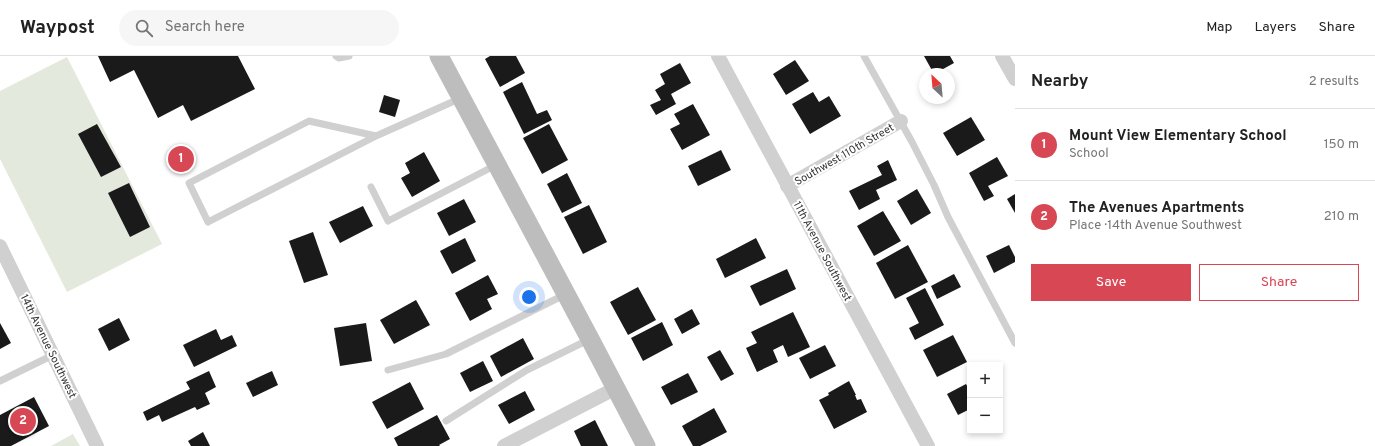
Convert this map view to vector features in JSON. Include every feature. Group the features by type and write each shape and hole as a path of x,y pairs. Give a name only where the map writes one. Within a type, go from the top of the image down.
{"street":[{"path":"439,56 646,446"},
{"name":"11th Avenue Southwest","path":"718,56 928,446"},
{"path":"1002,56 1015,79"},
{"name":"Southwest 110th Street","path":"787,186 901,121"},
{"name":"14th Avenue Southwest","path":"0,246 97,446"},
{"path":"504,446 616,388"}],"lane":[{"path":"336,56 339,58 349,56"},
{"path":"864,56 901,121 934,185 948,217 1015,343"},
{"path":"376,136 309,121 189,183 208,222 376,136 461,98"},
{"path":"371,187 388,221 497,165"},
{"path":"388,370 446,354 566,294"},
{"path":"446,421 527,370 590,339"},
{"path":"0,382 53,355"}],"shaded area":[{"path":"67,57 162,244 67,292 0,159 0,91"},
{"path":"73,434 80,446 51,446"}],"building":[{"path":"98,56 238,56 255,89 191,121 183,105 158,118 134,70 110,82"},
{"path":"490,56 516,56 525,73 500,87 485,59"},
{"path":"924,56 950,56 954,63 945,68 931,68"},
{"path":"795,60 809,81 786,95 773,74"},
{"path":"680,63 691,83 671,94 676,104 656,115 650,105 661,100 655,90 665,84 660,74"},
{"path":"522,82 537,114 547,110 552,120 524,134 503,92"},
{"path":"813,92 819,102 829,96 841,116 810,134 792,104"},
{"path":"384,95 400,100 395,117 379,112"},
{"path":"693,104 710,135 682,150 670,129 680,124 674,114"},
{"path":"971,117 985,140 957,156 943,133"},
{"path":"97,124 121,167 101,177 78,134"},
{"path":"549,124 568,160 542,174 523,138"},
{"path":"721,150 731,170 698,186 688,166"},
{"path":"424,152 440,181 412,197 401,178 410,173 405,163"},
{"path":"997,157 1008,176 988,186 994,196 984,201 969,173"},
{"path":"888,160 897,180 876,190 880,199 859,210 849,191 882,175 877,166"},
{"path":"567,173 582,203 562,213 547,184"},
{"path":"129,183 150,227 130,237 108,193"},
{"path":"917,189 931,213 911,225 897,201"},
{"path":"1015,194 1015,213 1007,199"},
{"path":"464,199 476,222 449,236 437,213"},
{"path":"589,205 607,242 583,254 564,217"},
{"path":"363,206 373,226 340,243 329,222"},
{"path":"883,211 901,241 874,256 857,226"},
{"path":"313,232 328,275 304,283 289,241"},
{"path":"465,238 476,261 452,274 440,251"},
{"path":"756,238 766,258 725,278 716,259"},
{"path":"908,245 928,282 895,299 876,263"},
{"path":"1009,245 1015,257 1015,262 994,273 986,256"},
{"path":"787,269 796,289 760,306 750,286"},
{"path":"954,274 961,287 937,299 931,286"},
{"path":"488,275 498,294 487,299 492,309 470,321 455,293"},
{"path":"638,287 656,320 628,335 610,302"},
{"path":"925,288 944,325 915,340 909,328 919,323 906,298"},
{"path":"416,300 430,325 394,344 380,320"},
{"path":"692,309 700,324 682,334 674,319"},
{"path":"793,312 810,347 788,357 783,345 773,350 778,362 757,372 746,348 757,343 751,332"},
{"path":"119,318 130,340 109,351 98,329"},
{"path":"662,322 673,345 643,361 631,338"},
{"path":"0,323 11,343 0,349"},
{"path":"366,323 372,361 340,366 334,328"},
{"path":"216,329 221,340 232,335 237,346 194,367 183,345"},
{"path":"953,335 967,362 937,377 923,350"},
{"path":"523,338 534,359 501,377 490,356"},
{"path":"825,345 836,366 810,379 799,358"},
{"path":"720,350 734,374 721,381 707,357"},
{"path":"483,361 493,381 470,392 460,373"},
{"path":"209,371 216,387 205,393 210,404 197,410 195,407 162,422 159,415 147,421 143,412 190,389 186,382"},
{"path":"272,371 278,385 253,397 246,383"},
{"path":"688,373 698,392 671,405 661,387"},
{"path":"849,381 857,400 861,399 867,412 834,429 819,400"},
{"path":"410,382 424,409 387,429 372,402"},
{"path":"966,384 967,410 958,415 947,394"},
{"path":"525,391 535,410 509,424 498,405"},
{"path":"34,397 49,426 11,446 0,446 0,415"},
{"path":"714,408 727,432 700,446 693,446 682,426"},
{"path":"437,415 450,439 439,445 440,446 398,446 394,438"},
{"path":"595,420 608,446 581,446 574,431"},
{"path":"203,432 210,446 191,446 188,441"}],"place":[{"name":"Mount View Elementary School","path":"181,159"},
{"name":"The Avenues Apartments","path":"23,421"}]}
